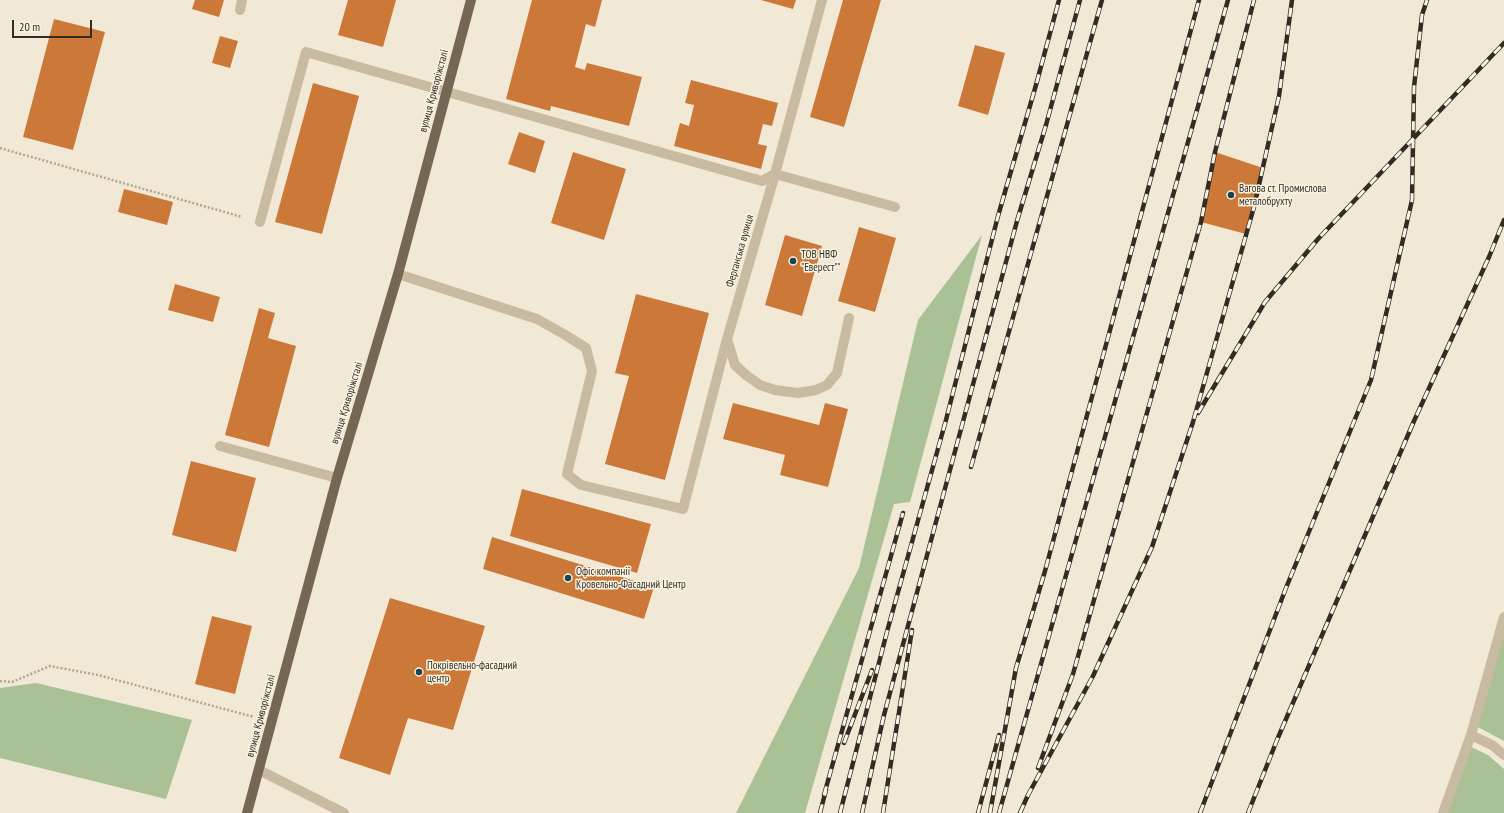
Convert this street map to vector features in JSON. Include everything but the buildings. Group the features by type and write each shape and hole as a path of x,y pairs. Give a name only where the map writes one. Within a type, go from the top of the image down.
{"main road":[{"name":"вулиця Криворіжсталі","path":"247,813 337,478 398,274 471,0"}],"street":[{"path":"240,10 242,0"},
{"name":"Ферганська вулиця","path":"398,274 537,319 586,348 592,371 568,474 581,486 682,509 727,339 775,174 822,0"},
{"path":"260,222 306,52 762,181 775,174 895,207"},
{"path":"727,339 735,365 760,385 775,390 798,393 816,390 827,385 837,373 849,318"},
{"path":"220,446 337,478"},
{"path":"1442,813 1471,735 1504,617"},
{"path":"1471,735 1492,746 1504,756"},
{"path":"259,770 344,813"}],"path":[{"path":"0,148 260,222"},
{"path":"0,681 12,682 50,666 98,675 272,721"}],"green space":[{"path":"982,235 910,502 894,504 805,813 736,813 859,568 918,320"},
{"path":"1504,617 1504,741 1474,725"},
{"path":"36,683 192,720 166,799 0,758 0,688"},
{"path":"1467,745 1488,755 1504,769 1504,813 1438,813"}],"railway":[{"path":"840,813 888,628 946,420 998,216 1059,0"},
{"path":"862,813 884,715 1017,221 1046,125 1080,0"},
{"path":"971,467 1102,0"},
{"path":"990,813 1016,668 1045,571 1199,0"},
{"path":"999,813 1228,0"},
{"path":"1038,768 1073,674 1201,222 1215,152 1254,0"},
{"path":"1020,813 1028,795 1093,676 1152,547 1193,422 1254,207 1279,96 1292,0"},
{"path":"1200,813 1286,588 1371,380 1412,200 1414,87 1422,15 1427,0"},
{"path":"1198,413 1265,302 1318,239 1504,43"},
{"path":"1248,813 1277,740 1414,421 1489,257 1504,220"},
{"path":"824,795 903,513"},
{"path":"883,813 912,630"},
{"path":"844,743 872,670"},
{"path":"978,813 999,735"},
{"path":"820,813 826,790"}],"place":[{"name":"Вагова ст. Промислова металобрухту","path":"1231,195"},
{"name":"ТОВ НВФ \"Еверест\"\"","path":"793,261"},
{"name":"Офіс компанії Кровельно-Фасадний Центр","path":"568,578"},
{"name":"Покрівельно-фасадний центр","path":"419,672"}]}
